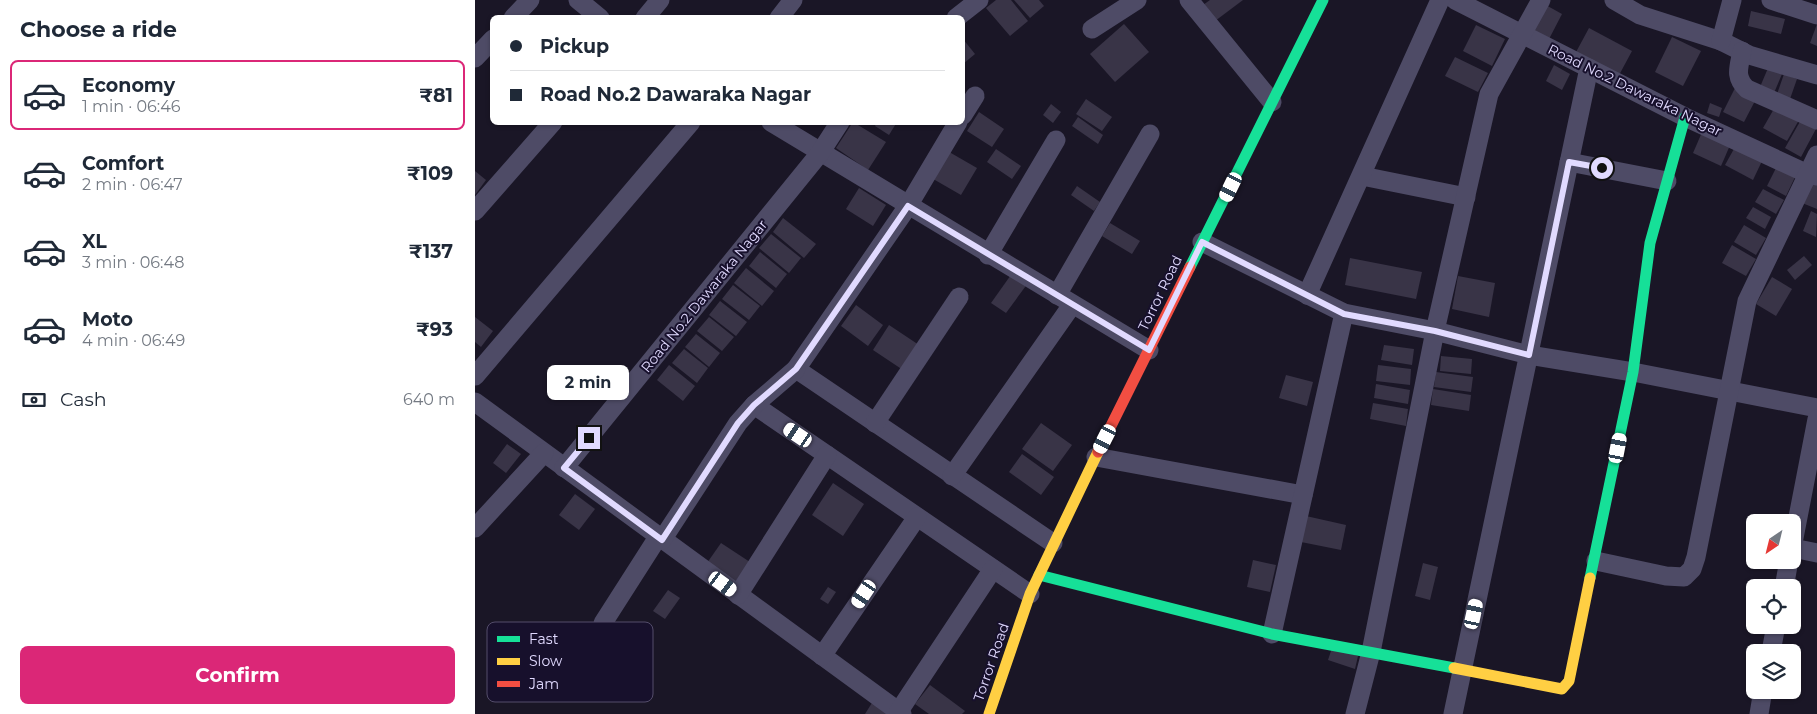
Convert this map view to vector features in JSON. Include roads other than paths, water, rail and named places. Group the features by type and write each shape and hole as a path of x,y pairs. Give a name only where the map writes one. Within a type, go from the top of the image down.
{"street":[{"path":"516,15 530,0"},
{"path":"578,0 597,15"},
{"path":"648,15 660,0"},
{"path":"781,15 793,0"},
{"path":"960,15 979,0"},
{"path":"1092,29 1137,0"},
{"path":"1189,0 1272,102"},
{"name":"Torror Road","path":"989,714 1030,594 1053,543 1323,0"},
{"path":"1307,295 1440,0"},
{"name":"Road No.2 Dawaraka Nagar","path":"1455,0 1685,117 1812,175"},
{"path":"1355,714 1371,652 1435,331 1489,94 1541,0"},
{"path":"1614,0 1640,15 1817,75"},
{"path":"1721,41 1732,0"},
{"path":"1771,0 1817,15"},
{"path":"476,54 490,42"},
{"path":"1742,51 1737,76 1747,89 1817,120"},
{"path":"1453,714 1589,68"},
{"path":"965,112 975,96"},
{"path":"1039,575 1272,634 1462,669 1556,689 1566,686 1596,561 1633,372 1650,244 1685,117"},
{"path":"475,211 550,125"},
{"path":"475,376 688,125"},
{"path":"776,125 1149,350"},
{"name":"Road No.2 Dawaraka Nagar","path":"564,468 820,153 838,125"},
{"path":"604,622 738,423 754,405 796,369 908,206 956,125"},
{"path":"952,476 1065,300 1150,134"},
{"path":"988,254 1056,140"},
{"path":"1596,561 1666,576 1684,577 1692,569 1730,392 1747,301 1812,175 1817,155"},
{"path":"1569,162 1667,181"},
{"path":"1362,176 1466,196"},
{"path":"1202,242 1344,314 1435,331 1529,355 1633,372 1817,408"},
{"path":"875,423 959,297"},
{"path":"1272,634 1344,314"},
{"path":"796,369 1053,543"},
{"path":"475,402 660,539 901,713 993,569"},
{"path":"754,405 1030,594"},
{"path":"1799,514 1817,419"},
{"path":"475,528 544,453"},
{"path":"738,594 827,455"},
{"path":"1096,456 1303,495"},
{"path":"822,656 917,517"},
{"path":"1801,550 1817,553"},
{"path":"1759,714 1762,699"}]}
